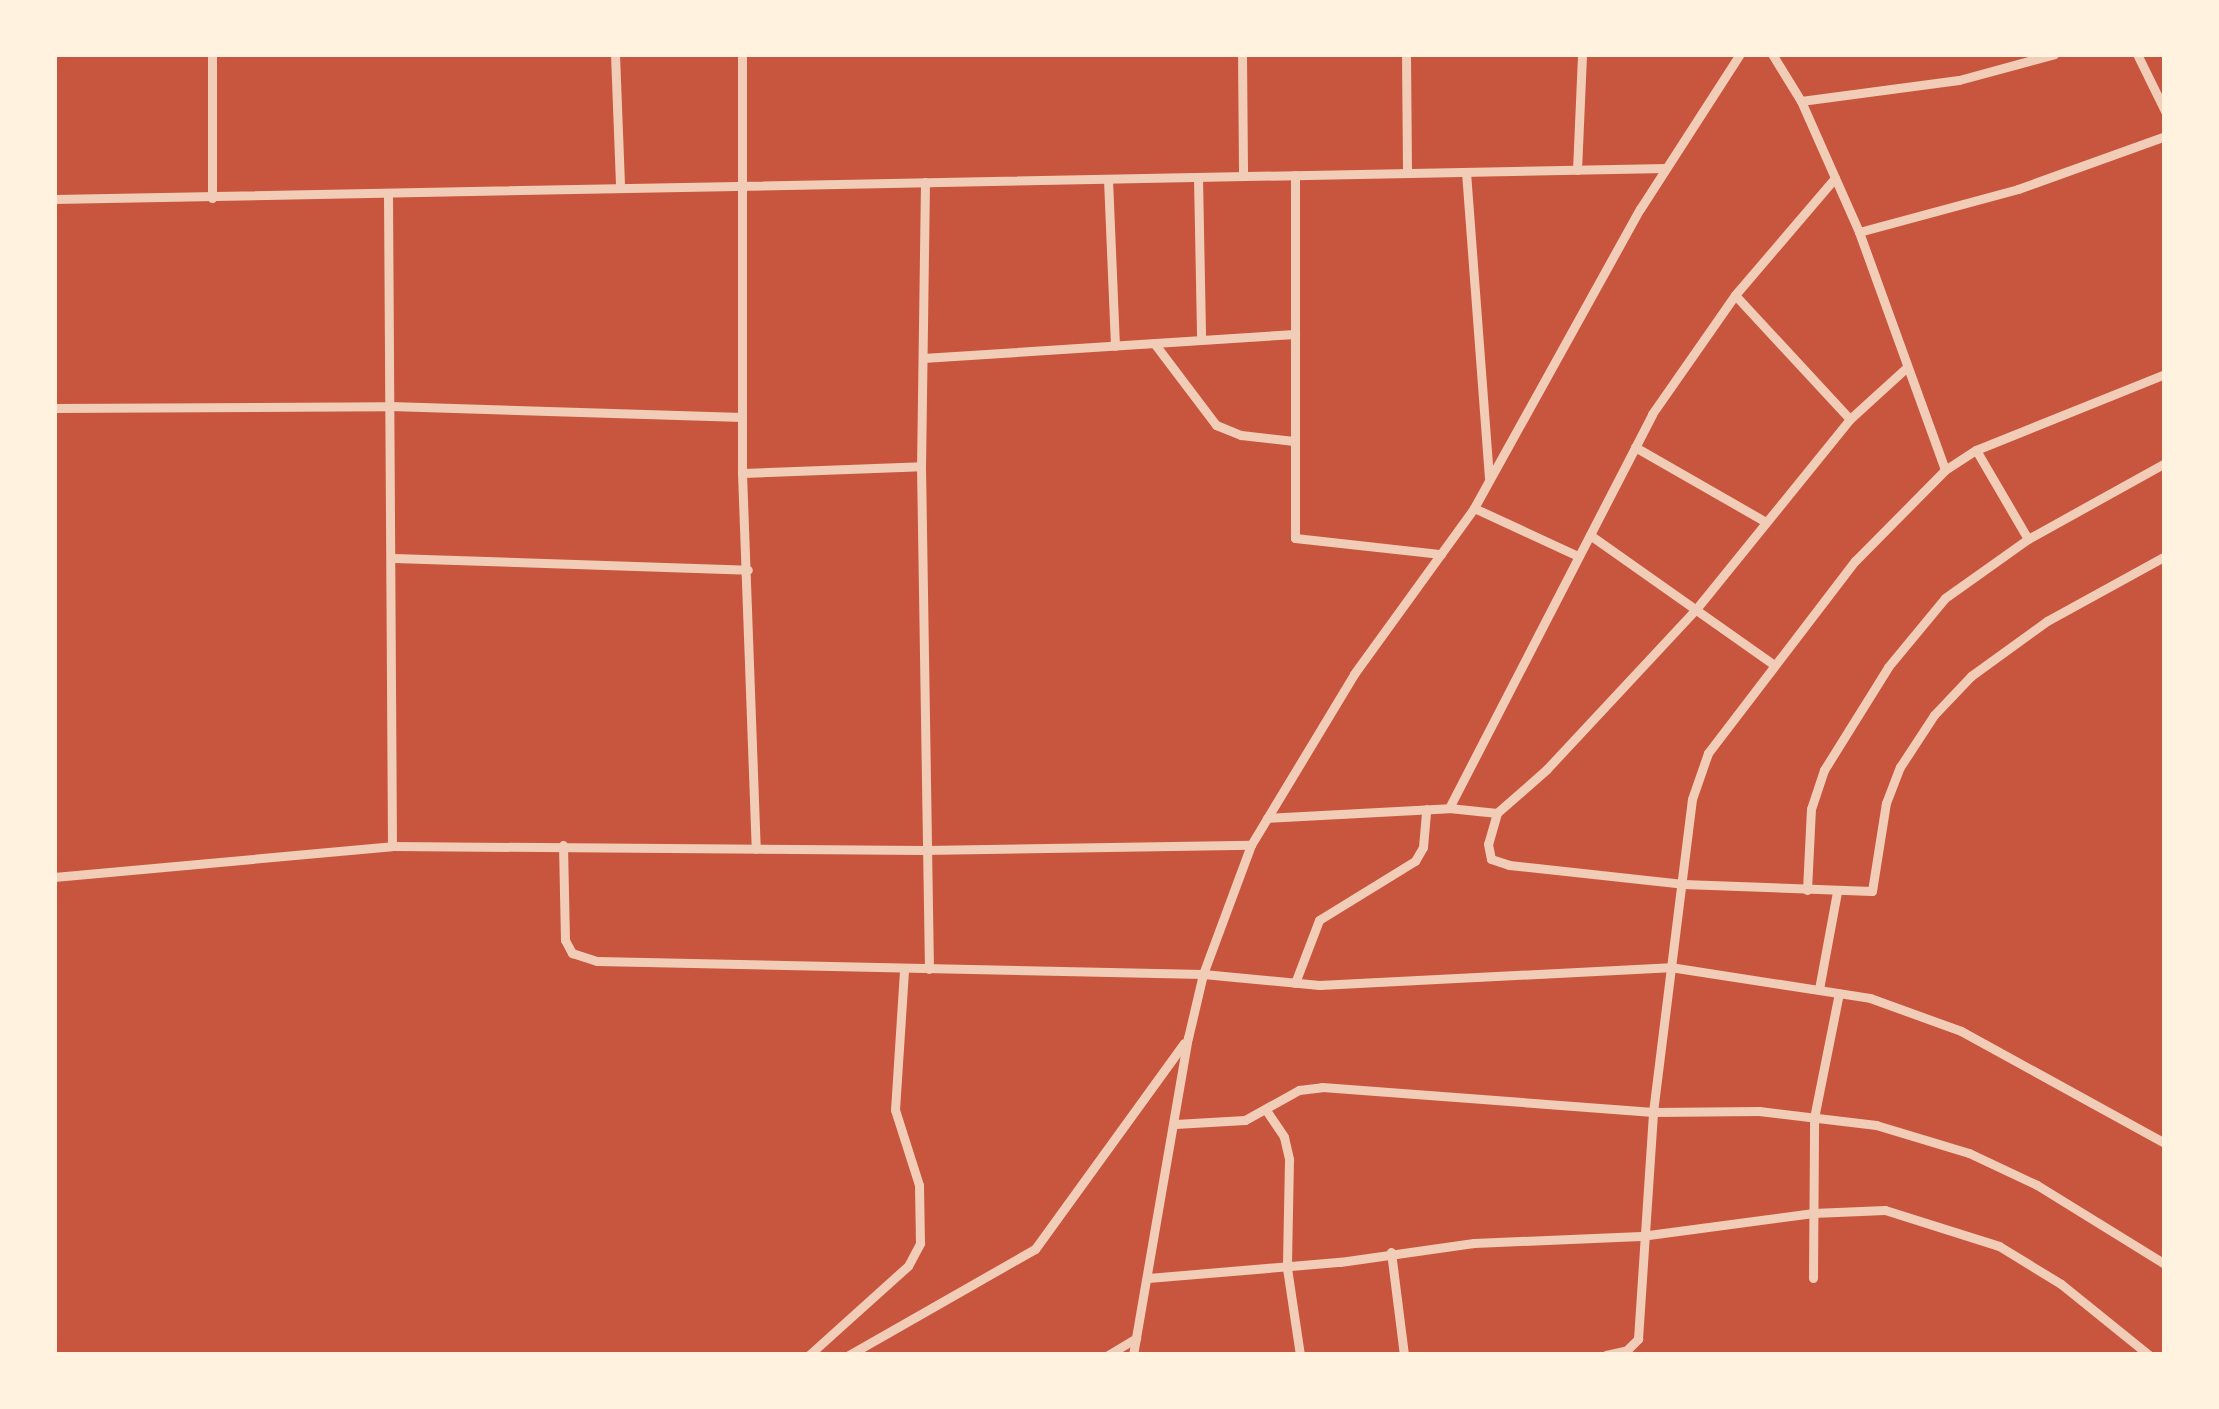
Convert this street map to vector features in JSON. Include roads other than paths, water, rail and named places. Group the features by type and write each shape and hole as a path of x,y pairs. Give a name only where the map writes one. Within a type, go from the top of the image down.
{"street":[{"path":"212,54 212,198"},
{"path":"615,54 620,186"},
{"path":"742,54 742,473 756,850"},
{"path":"1242,54 1243,175"},
{"path":"1406,54 1407,173"},
{"path":"1577,170 1582,54"},
{"path":"1133,1355 1188,1038 1203,974 1251,845 1354,674 1474,508 1666,168 1740,54"},
{"path":"1772,54 1801,101 1859,232 1945,470"},
{"path":"1801,101 1959,80 2055,54"},
{"path":"2138,54 2165,111"},
{"path":"1859,232 2018,189 2165,136"},
{"path":"54,200 1666,168"},
{"path":"1466,172 1489,477"},
{"path":"1295,175 1295,538 1441,554"},
{"path":"1198,177 1201,340"},
{"path":"1449,808 1635,447 1735,295 1835,178"},
{"path":"1108,179 1115,346"},
{"path":"925,182 921,466 923,850 929,969"},
{"path":"388,193 394,558 392,846"},
{"path":"1735,295 1850,419"},
{"path":"923,358 1295,334"},
{"path":"1154,343 1216,425 1241,435 1294,440"},
{"path":"1906,368 1850,419 1697,608 1547,769 1497,813 1488,844 1496,861 1683,884 1864,893 1874,887 1886,803 1900,767 1934,715 1971,676 2047,621 2165,556"},
{"path":"1606,1355 1627,1350 1638,1339 1641,1236 1653,1112 1699,772 1732,715 1855,561 1945,470 1976,450 2165,374"},
{"path":"54,408 390,406 742,417"},
{"path":"1635,447 1765,521"},
{"path":"1976,450 2029,539"},
{"path":"1807,890 1811,809 1847,727 1945,598 2029,539 2165,463"},
{"path":"742,473 921,466"},
{"path":"1474,508 1579,556"},
{"path":"1590,535 1773,664"},
{"path":"394,558 748,570"},
{"path":"1267,818 1449,808 1497,813"},
{"path":"1295,982 1319,920 1415,861 1423,847 1426,809"},
{"path":"563,845 565,940 580,956 904,970 1203,974 1295,982 1446,983 1670,968 1839,992 1961,1031 2165,1143"},
{"path":"54,877 392,846 923,850 1251,845"},
{"path":"1819,989 1838,892"},
{"path":"808,1355 908,1266 920,1243 919,1185 895,1110 904,970"},
{"path":"1813,1278 1814,1118 1839,992"},
{"path":"849,1355 1034,1249 1188,1038"},
{"path":"1175,1124 1223,1124 1266,1110 1299,1090 1322,1087 1653,1112 1759,1112 1876,1125 1969,1153 2037,1185 2165,1264"},
{"path":"1266,1110 1283,1137 1289,1159 1287,1268 1300,1355"},
{"path":"1148,1278 1885,1210 1999,1246 2061,1284 2149,1355"},
{"path":"1391,1252 1404,1355"},
{"path":"1108,1355 1136,1338"}]}
